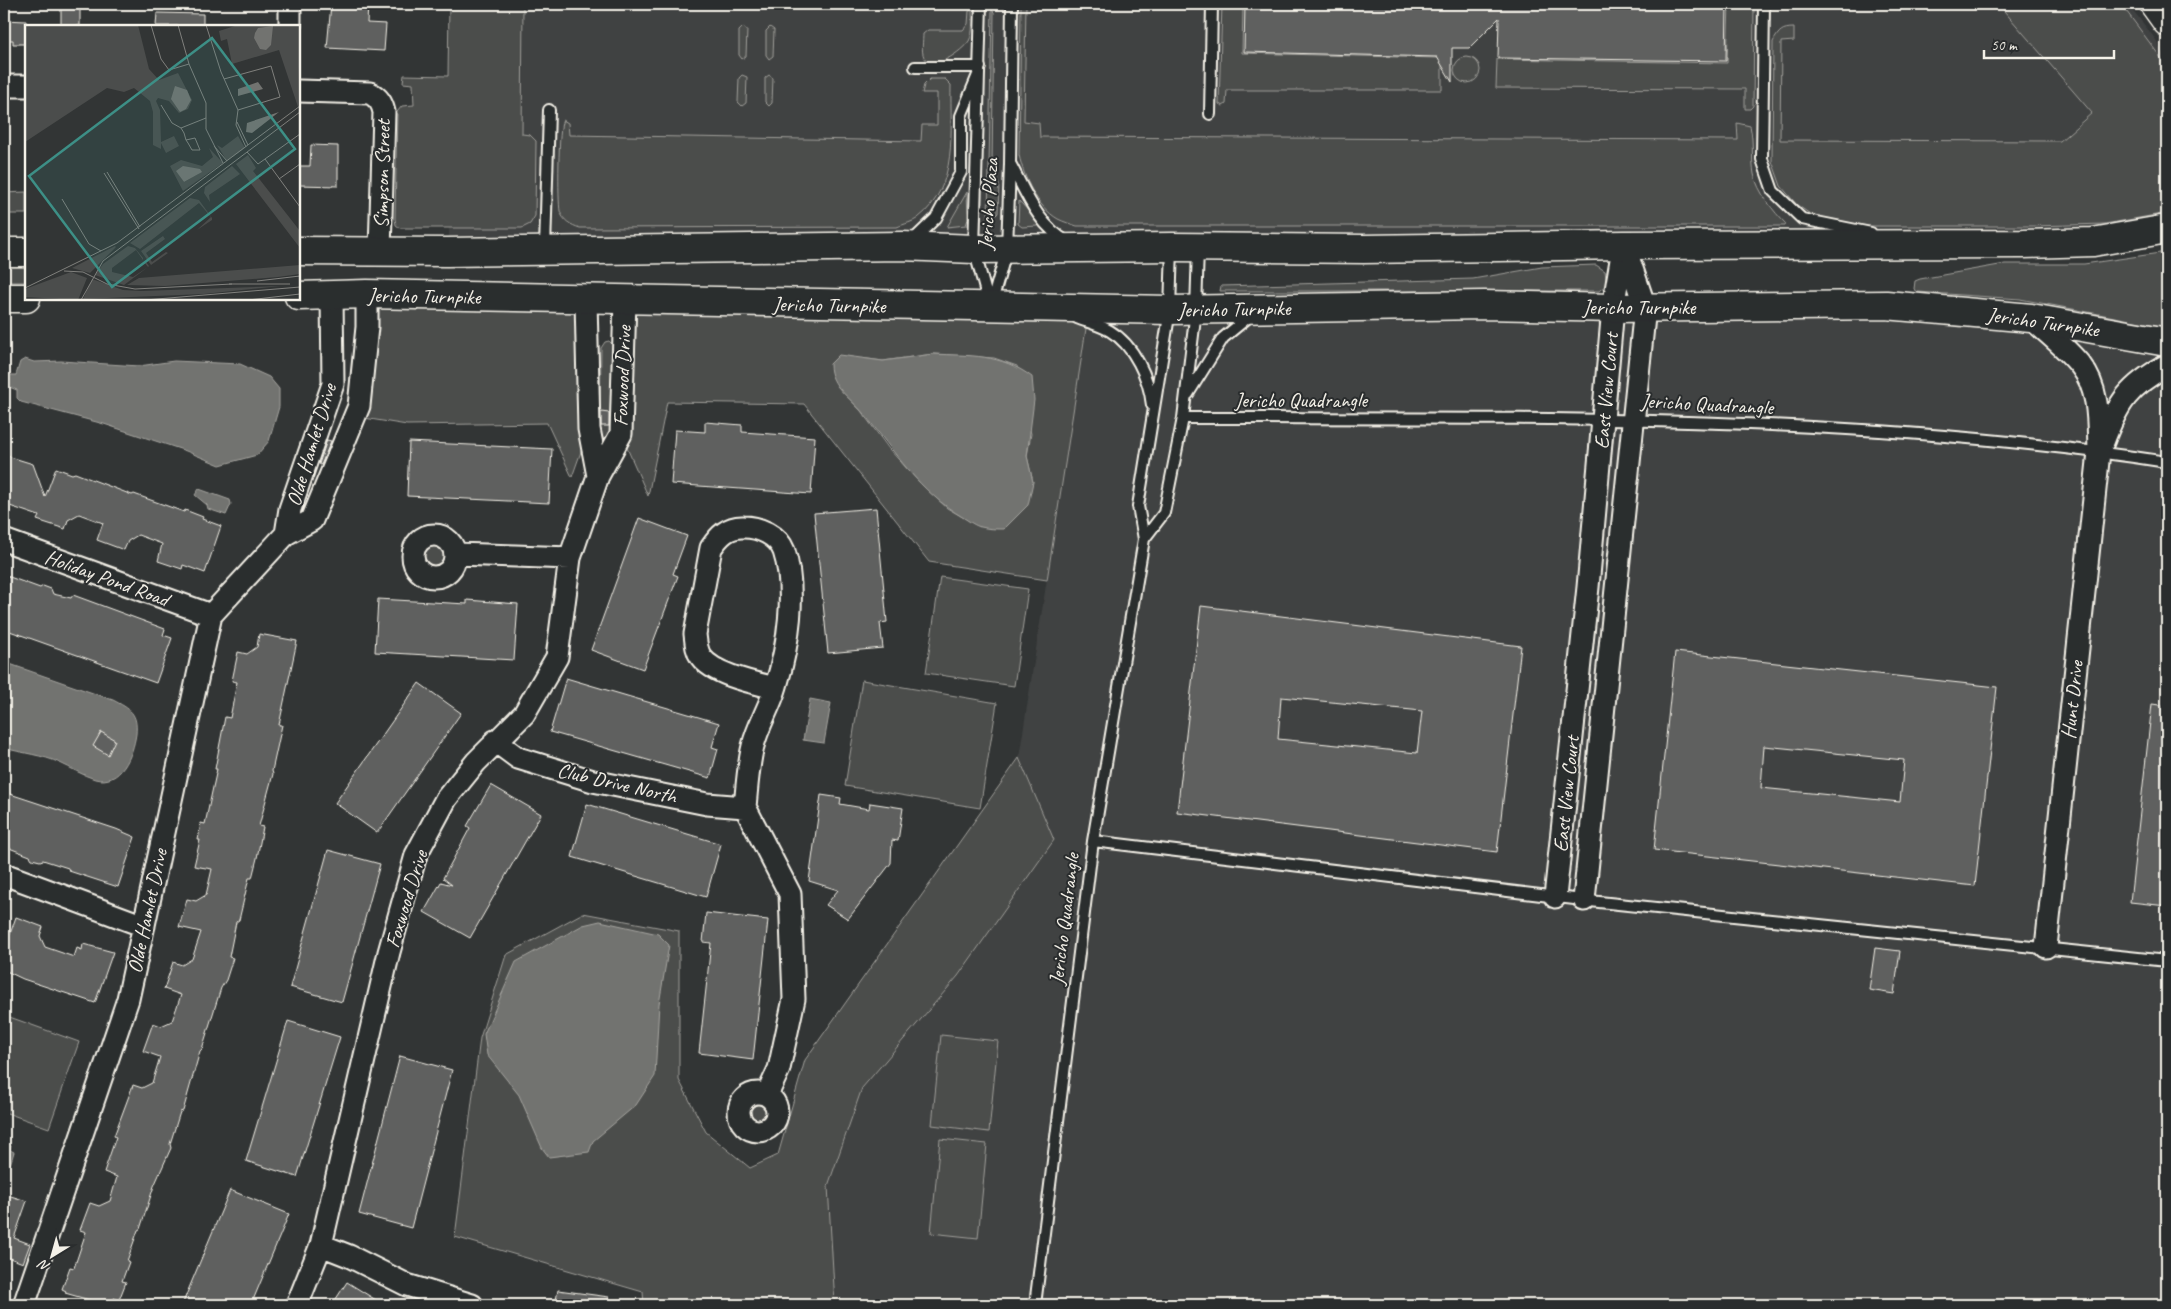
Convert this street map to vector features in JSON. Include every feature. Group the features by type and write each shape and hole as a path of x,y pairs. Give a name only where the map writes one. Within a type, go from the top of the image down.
{"main road":[{"path":"2154,4 2167,22"},
{"name":"Jericho Turnpike","path":"300,251 902,246 974,249 1185,247 1364,250 1624,245 2093,242 2167,229"},
{"path":"4,252 25,252"},
{"name":"Jericho Turnpike","path":"300,296 367,294 990,308 1183,310 1484,305 1613,308 1886,305 2031,318 2167,342"},
{"path":"4,298 25,298"}],"street":[{"path":"290,4 290,25"},
{"path":"4,86 25,86"},
{"name":"Simpson Street","path":"300,91 360,92 378,98 384,112 380,251"},
{"name":"East View Court","path":"1584,900 1645,307 1624,245"},
{"name":"East View Court","path":"1555,897 1604,419 1613,308 1624,245"},
{"name":"Olde Hamlet Drive","path":"24,1305 128,999 211,615 286,534 312,520 359,406 367,327 367,294"},
{"name":"Olde Hamlet Drive","path":"286,534 290,509 333,384 332,295"},
{"name":"Foxwood Drive","path":"586,300 589,429 598,476"},
{"name":"Foxwood Drive","path":"297,1305 321,1245 389,952 416,856 446,799 495,741 524,714 557,657 570,558 598,476 621,434 625,300"},
{"name":"Hunt Drive","path":"2031,318 2082,366 2092,388 2098,414 2099,452 2046,947"},
{"name":"Hunt Drive","path":"2099,452 2113,416 2127,393 2145,377 2167,365"},
{"path":"767,1095 779,1069 794,999 790,894 745,806 753,747 776,688 788,632 789,580 784,550 773,536 758,528 742,527 729,529 718,537 711,548 695,634 697,649 702,658 713,666 739,679 776,688"},
{"name":"Holiday Pond Road","path":"4,540 211,615"},
{"path":"456,554 570,558"},
{"name":"Club Drive North","path":"495,741 518,758 593,780 707,804 745,806"},
{"path":"4,874 144,926"},
{"path":"321,1245 349,1256 407,1285 472,1305"}],"lane":[{"name":"Jericho Plaza","path":"981,4 974,249 990,308"},
{"name":"Jericho Plaza","path":"990,308 1007,249 1012,4"},
{"path":"1210,114 1212,4"},
{"path":"1764,4 1762,159 1773,191 1802,219 1921,244"},
{"path":"902,246 914,239 936,218 961,172 961,116 980,68 915,67"},
{"path":"545,250 549,110"},
{"path":"1010,164 1035,212 1062,239 1080,249"},
{"name":"Jericho Quadrangle","path":"1144,539 1164,513 1186,397 1183,310 1185,247"},
{"name":"Jericho Quadrangle","path":"1035,1305 1093,841 1144,539 1138,506 1152,412 1183,310 1185,247"},
{"name":"Jericho Quadrangle","path":"1052,308 1110,331 1131,350 1151,397 1152,412"},
{"name":"Jericho Quadrangle","path":"1186,397 1224,338 1242,320 1261,308"},
{"name":"Jericho Quadrangle","path":"1183,418 1633,419 1893,432 2099,452 2167,462"},
{"path":"1093,841 1555,897 2167,961"}],"shaded area":[{"path":"449,4 2128,4 2156,40 2167,61 2167,221 2079,234 449,238"},
{"path":"449,4 523,4 522,134 530,135 536,141 535,216 530,224 522,228 400,228 396,225 397,112 402,106 414,105 413,84 403,83 404,75 448,76"},
{"path":"788,4 907,4 907,7"},
{"path":"1021,4 1026,4 1024,121 1039,123 1040,137 1738,140 1737,123 1750,126 1753,168 1756,181 1776,214 1786,224 1785,226 1077,226 1050,214 1038,200 1024,173 1019,155"},
{"path":"1222,4 1243,4 1242,53 1438,58 1442,65 1442,90 1227,90 1226,104 1223,106 1219,104"},
{"path":"1729,4 1754,4 1753,106 1750,109 1745,109 1745,89 1496,88 1497,59 1727,63"},
{"path":"1998,4 2121,4 2167,66 2167,213 2105,224 1849,226 1819,220 1797,205 1781,186 1772,161 1773,42 1779,33 1786,29 1794,28 1794,41 1781,42 1780,140 2060,141 2092,113"},
{"path":"972,10 972,34 969,41 947,59 934,63 928,61 923,55 923,34 928,30 963,30 968,24 969,11"},
{"path":"992,10 994,12 992,165 999,185 998,213 991,220 988,217"},
{"path":"743,27 747,30 746,56 742,59 739,55 739,31"},
{"path":"770,27 774,30 773,56 769,59 766,55 766,31"},
{"path":"1467,57 1476,61 1480,70 1476,79 1467,83 1458,79 1454,70 1458,61"},
{"path":"742,75 747,77 746,103 742,106 738,102 739,78"},
{"path":"769,75 773,78 772,103 769,106 765,102 765,78"},
{"path":"930,79 945,79 951,85 950,157 940,190 931,205 918,218 897,227 580,228 568,222 560,211 559,149 563,120 568,123 569,135 921,141 922,125 937,125 937,93 922,93 924,85"},
{"path":"25,192 25,214 4,214 4,193"},
{"path":"967,192 968,219 966,225 947,227"},
{"path":"1019,201 1039,222 1037,226 1022,227 1018,224"},
{"path":"2167,252 2167,327 2020,299 1918,292 1914,289 1915,281 1920,279 2005,264 2084,264"},
{"path":"1596,265 1605,271 1607,284 1599,291 1220,291 1221,286 1473,279 1542,267"},
{"path":"4,267 25,267 25,282 4,282"},
{"path":"378,295 586,300 589,429 572,477 547,423 407,425 364,418"},
{"path":"625,300 1087,322 1047,580 929,562 804,404 667,402 648,496 621,434","holes":["933,354 994,358 1017,366 1031,434 1027,456 1033,482 980,527 947,508 919,482 889,449 861,411 836,385 861,358 883,361"]},
{"path":"1807,305 2167,342 2167,1305 835,1305 828,1186 862,1088 958,976 1054,840 1019,758 1087,322"},
{"path":"609,341 612,344 614,353 614,434 608,442 604,440 600,432 601,348 605,342"},
{"path":"933,354 984,357 1020,369 1032,377 1034,400 1027,456 1033,482 1028,505 1004,529 989,529 977,526 933,496 837,385 831,372 830,364 839,355 883,361"},
{"path":"25,359 34,362 61,361 139,366 174,361 240,364 269,377 279,389 279,407 269,441 257,455 220,465 186,451 104,424 21,402 17,398 17,390 4,385 4,375 16,375 20,362"},
{"path":"199,489 230,500 231,504 226,515 208,509 207,505 195,495"},
{"path":"434,540 440,541 445,545 449,550 449,562 445,567 440,571 434,572 428,571 423,567 419,562 418,556 419,550 423,545 428,541"},
{"path":"940,577 1028,589 1014,686 926,673"},
{"path":"4,662 113,700 132,712 136,721 136,734 129,759 119,773 112,778 104,780 95,779 53,760 4,748"},
{"path":"862,680 997,703 980,808 845,786"},
{"path":"810,699 831,703 824,743 803,740"},
{"path":"1019,758 1054,840 958,976 862,1088 828,1186 835,1305 644,1305 643,1292 455,1237 480,1038 506,955 583,913 679,931 679,1080 706,1132 750,1168 778,1155 805,1060"},
{"path":"600,921 658,934 669,945 659,1004 655,1076 636,1105 593,1141 589,1152 549,1157 542,1148 519,1095 487,1055 484,1034 516,962 583,925"},
{"path":"4,1015 79,1042 49,1128 4,1112"},
{"path":"941,1035 998,1041 989,1132 932,1125"},
{"path":"758,1099 768,1103 772,1113 768,1123 758,1127 748,1123 744,1113 748,1103"},
{"path":"940,1139 987,1144 978,1238 931,1233"},
{"path":"4,1143 11,1146 10,1150 14,1152 10,1165 4,1166"}],"building":[{"path":"61,4 80,4 80,25 61,25"},
{"path":"331,4 368,4 367,23 386,24 384,51 327,48"},
{"path":"1245,4 1727,4 1726,61 1498,58 1499,18 1469,48 1452,48 1452,82 1437,57 1244,52"},
{"path":"157,13 203,14 203,25 156,25"},
{"path":"4,20 26,21 25,44 13,44 13,40 4,40"},
{"path":"311,145 338,146 338,186 300,185 300,166 310,166"},
{"path":"601,412 609,413 609,426 601,426"},
{"path":"705,422 742,425 742,432 815,437 811,494 671,484 675,430 705,432"},
{"path":"327,440 331,441 321,465 319,464"},
{"path":"409,442 552,449 549,503 407,496"},
{"path":"4,455 33,464 45,497 56,468 184,512 185,510 221,526 205,573 183,565 182,569 158,561 162,544 138,535 128,541 124,550 97,540 103,523 79,514 68,520 65,529 37,520 39,516 4,504"},
{"path":"876,508 887,622 880,623 883,648 828,653 814,513"},
{"path":"639,518 687,536 673,574 678,576 643,669 591,650"},
{"path":"4,575 40,588 43,586 51,589 53,594 71,598 73,595 165,629 163,635 172,638 156,683 4,629"},
{"path":"378,599 467,604 467,600 518,604 514,660 375,652"},
{"path":"1201,606 1521,646 1497,852 1177,812","holes":["1281,697 1422,711 1417,753 1278,739"]},
{"path":"259,634 297,641 279,725 282,725 272,771 273,774 259,826 263,827 257,858 252,878 249,878 239,920 236,922 229,957 233,958 200,1051 183,1111 180,1112 170,1144 171,1148 154,1186 127,1261 129,1262 122,1281 126,1282 119,1300 114,1298 112,1305 107,1305 65,1293 66,1291 62,1289 70,1267 74,1268 86,1232 80,1230 90,1203 99,1206 110,1201 117,1177 104,1172 116,1137 114,1136 133,1085 142,1088 152,1083 160,1057 143,1051 153,1023 161,1026 172,1021 181,995 164,989 173,962 182,965 192,959 201,932 179,927 187,899 196,901 206,895 212,869 194,866 200,840 198,840 201,823 205,824 217,769 215,769 225,717 230,718 237,682 232,681 238,652 247,654 257,647"},
{"path":"1675,652 1997,687 1975,886 1654,850","holes":["1764,746 1904,760 1900,802 1761,788"]},
{"path":"566,678 719,723 712,747 718,749 710,778 550,732"},
{"path":"419,683 461,713 377,833 335,803"},
{"path":"2152,704 2167,706 2167,906 2130,902"},
{"path":"101,732 115,740 108,755 93,746"},
{"path":"491,785 541,814 470,938 424,912 441,882 452,885 443,878 470,828 467,826"},
{"path":"4,792 135,837 118,887 69,871 68,868 43,860 32,859 30,856 4,846"},
{"path":"821,795 841,798 840,804 869,809 870,803 903,808 898,841 892,840 891,863 848,919 826,905 838,890 809,881"},
{"path":"587,804 721,844 706,897 572,857"},
{"path":"328,850 380,864 342,1002 290,987"},
{"path":"706,913 768,920 753,1060 699,1053 711,943 703,942"},
{"path":"16,917 43,927 40,936 45,947 74,957 77,948 82,950 83,944 113,952 95,1003 23,979 4,970 4,951"},
{"path":"1875,948 1900,951 1894,994 1869,990"},
{"path":"288,1021 340,1037 297,1177 246,1161"},
{"path":"400,1056 452,1070 411,1228 359,1214"},
{"path":"230,1190 289,1214 251,1305 182,1305"},
{"path":"4,1194 27,1201 14,1238 30,1244 23,1263 7,1257 6,1261 4,1261"},
{"path":"347,1282 384,1305 332,1305"},
{"path":"558,1290 609,1297 609,1305 555,1305"}]}
